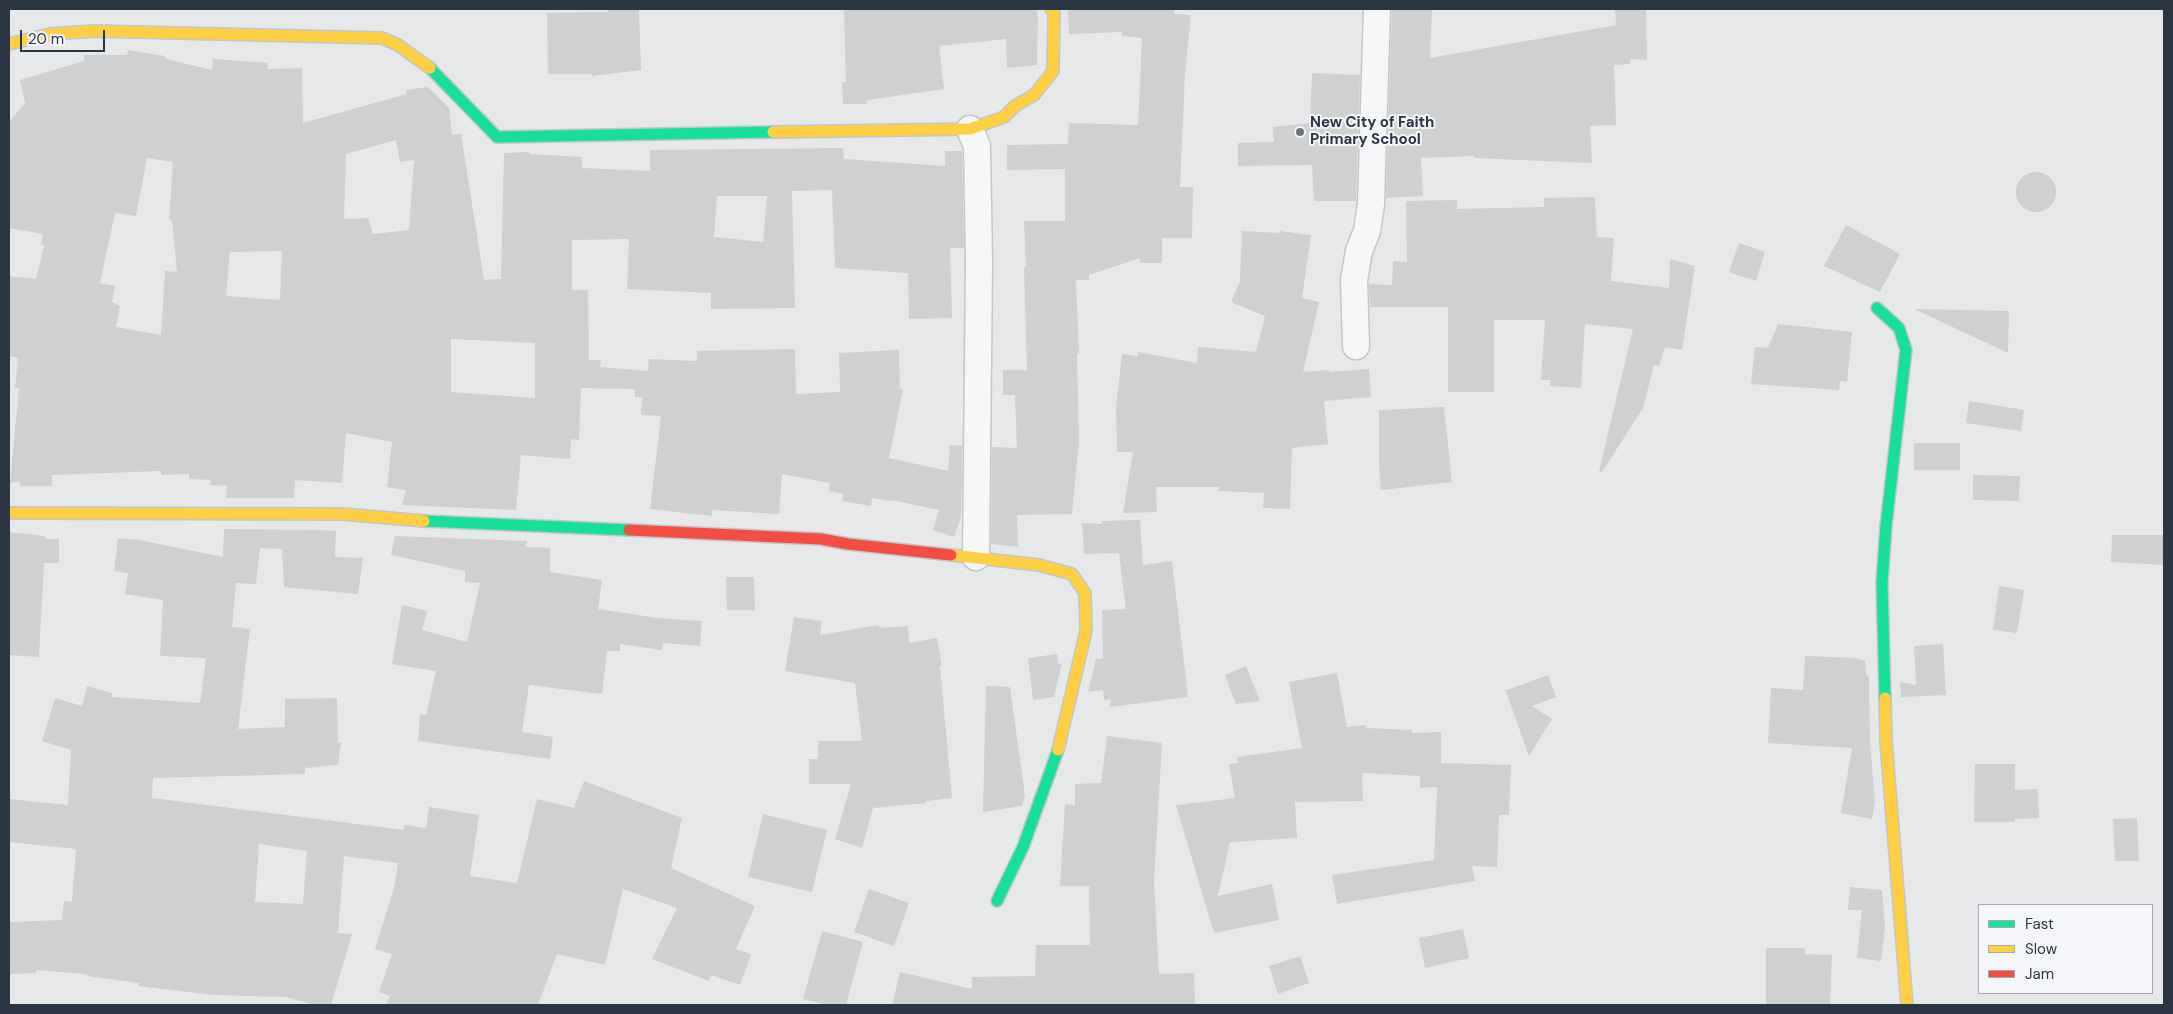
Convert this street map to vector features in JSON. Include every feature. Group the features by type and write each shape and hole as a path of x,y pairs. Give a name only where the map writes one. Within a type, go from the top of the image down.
{"street":[{"path":"9,44 24,38 47,34 115,31 382,38 397,43 412,53 478,114 498,137 970,128 1004,117 1015,106 1034,95 1053,71 1054,13 1051,9"},
{"path":"1356,346 1354,280 1359,251 1367,231 1371,204 1377,9"},
{"path":"970,128 977,146 980,262 976,557"},
{"path":"1877,308 1899,328 1906,350 1886,526 1882,582 1886,742 1907,1005"},
{"path":"9,513 342,514 396,520 793,537 1039,565 1072,574 1085,593 1086,631 1056,758 1023,847 998,901"}],"building":[{"path":"607,9 639,9 641,70 592,76 592,74 548,74 547,13 608,12"},
{"path":"1036,9 1038,18 1037,65 1007,68 1006,39 939,46 944,89 867,100 867,104 843,104 842,82 846,82 844,10"},
{"path":"1068,9 1175,9 1174,14 1191,15 1185,74 1180,187 1193,187 1192,238 1162,238 1162,263 1140,263 1140,258 1089,275 1089,280 1076,280 1079,353 1077,353 1079,440 1072,514 1017,515 1018,547 991,544 992,447 1017,448 1015,395 1003,395 1003,370 1027,370 1024,221 1065,221 1065,169 1007,170 1007,145 1068,144 1069,123 1138,125 1142,38 1122,36 1122,32 1069,34"},
{"path":"1392,9 1432,9 1430,58 1616,25 1615,9 1646,9 1647,60 1630,59 1630,64 1614,65 1616,125 1590,126 1592,163 1474,158 1474,156 1421,158 1423,196 1386,198"},
{"path":"128,50 165,56 166,59 212,70 213,59 268,63 267,69 302,68 303,123 407,94 406,90 428,87 449,108 452,135 461,134 484,280 501,279 504,153 529,152 529,154 582,157 582,168 650,171 650,150 843,148 844,159 945,166 945,151 962,151 964,248 950,248 952,318 909,319 908,273 835,268 832,190 792,191 795,308 711,309 711,293 627,289 629,239 572,240 572,290 588,290 589,360 601,360 600,367 648,371 649,359 697,361 697,351 795,349 796,394 840,392 839,353 899,350 900,389 903,389 889,458 948,471 950,445 962,446 961,517 954,537 933,530 939,510 892,500 872,498 871,506 842,501 843,494 829,491 830,483 782,474 779,514 712,510 712,516 650,509 661,416 641,415 642,397 635,397 635,389 581,388 579,440 571,439 570,459 521,455 516,510 402,505 406,490 387,487 392,442 346,433 342,483 295,480 294,498 226,498 227,486 210,485 211,480 189,479 189,474 161,475 161,471 52,475 52,486 20,486 20,481 10,483 19,388 15,388 18,358 9,356 9,276 36,279 44,246 41,244 43,234 9,228 9,122 25,103 20,80 84,61 84,55 127,55","holes":["396,140 400,162 414,160 409,230 373,234 368,218 344,219 346,154","147,158 173,162 169,220 172,221 177,272 165,271 161,335 116,327 120,306 112,302 115,286 100,283 115,213 136,216","717,196 767,196 763,242 714,237","282,251 280,300 226,296 230,252","451,339 535,343 535,398 451,392"]},
{"path":"1312,73 1360,75 1356,201 1314,201 1312,165 1238,166 1238,143 1274,142 1273,127 1310,123"},
{"path":"2036,172 2050,178 2056,192 2050,206 2036,212 2022,206 2016,192 2022,178"},
{"path":"1595,197 1597,237 1614,238 1611,281 1669,288 1670,259 1695,266 1682,350 1665,347 1659,366 1654,365 1643,408 1602,472 1599,471 1633,329 1585,324 1581,388 1550,386 1550,380 1541,380 1545,320 1494,320 1494,392 1448,392 1448,307 1370,307 1369,287 1369,284 1392,285 1393,261 1407,262 1406,201 1457,200 1457,209 1544,207 1544,198"},
{"path":"1846,225 1900,254 1880,292 1824,266"},
{"path":"1242,231 1279,233 1279,231 1311,235 1302,298 1319,302 1303,372 1369,369 1371,397 1324,401 1328,444 1292,448 1290,509 1263,508 1264,493 1219,491 1219,487 1156,487 1157,512 1123,513 1133,452 1117,452 1116,408 1122,354 1138,356 1138,352 1197,363 1198,347 1256,352 1265,316 1231,302 1240,281"},
{"path":"1739,243 1765,252 1756,281 1729,272"},
{"path":"1914,309 2009,311 2008,353"},
{"path":"1778,324 1852,332 1847,382 1840,381 1839,390 1751,384 1755,347 1768,348"},
{"path":"1969,401 2024,410 2021,431 1966,423"},
{"path":"1444,407 1452,482 1381,490 1379,410"},
{"path":"1914,443 1960,443 1960,470 1914,470"},
{"path":"1973,475 2020,476 2019,501 1973,500"},
{"path":"1140,520 1143,565 1172,561 1188,697 1110,707 1111,699 1104,700 1103,690 1088,692 1096,659 1103,658 1102,610 1126,609 1119,553 1084,554 1082,523 1102,524 1102,521"},
{"path":"224,529 336,531 335,557 363,558 358,594 284,587 282,549 260,548 256,584 236,583 232,627 250,629 238,729 285,727 285,699 337,698 338,743 341,742 338,765 305,768 305,774 153,778 152,798 404,830 404,825 426,828 429,807 479,815 470,876 517,883 537,799 574,808 584,781 682,818 671,868 755,906 736,949 751,954 740,985 711,975 709,981 652,959 677,908 623,889 605,965 557,954 538,1005 386,1005 390,996 379,992 392,954 375,949 394,888 398,863 344,856 338,933 352,934 331,1005 315,1005 286,997 214,995 138,986 139,983 87,976 88,974 36,970 36,973 9,974 9,922 62,920 64,901 72,902 76,849 9,842 9,799 68,805 71,750 42,741 55,698 82,706 87,686 112,693 112,697 200,703 206,658 160,656 163,600 125,594 128,573 114,571 118,538 139,540 223,557","holes":["259,844 307,851 303,904 255,902"]},
{"path":"9,532 45,536 45,539 59,539 59,563 44,563 39,657 9,655"},
{"path":"2112,535 2164,535 2164,565 2111,562"},
{"path":"395,536 527,541 526,547 550,548 550,572 602,580 598,609 658,618 702,621 700,646 663,643 662,650 620,644 620,651 607,651 602,694 529,685 522,732 553,737 550,759 418,741 420,714 426,715 436,671 392,664 402,605 427,611 422,630 467,642 480,583 465,582 465,571 391,555"},
{"path":"726,577 754,577 755,610 727,610"},
{"path":"1999,586 2024,590 2017,633 1993,630"},
{"path":"794,617 822,621 820,635 879,625 880,628 908,626 909,643 937,638 942,666 940,666 952,798 926,801 926,803 873,808 862,848 835,839 851,784 809,784 809,759 818,759 818,741 862,741 855,683 785,671"},
{"path":"1943,644 1946,695 1901,697 1900,682 1916,685 1914,646"},
{"path":"1057,654 1058,664 1062,663 1054,697 1033,700 1028,658"},
{"path":"1805,656 1856,658 1865,661 1866,675 1869,676 1870,741 1875,802 1872,819 1841,813 1852,748 1768,743 1771,688 1803,690"},
{"path":"1246,666 1260,701 1236,704 1225,675"},
{"path":"1337,673 1347,727 1366,725 1366,728 1412,730 1412,733 1441,732 1441,763 1511,765 1509,815 1499,815 1497,867 1472,866 1475,881 1337,904 1332,875 1434,860 1437,787 1420,788 1420,776 1362,773 1363,801 1295,802 1297,838 1230,842 1218,896 1272,884 1279,920 1214,933 1176,805 1235,798 1229,764 1238,763 1237,757 1302,748 1289,682"},
{"path":"1548,675 1556,697 1532,706 1552,719 1529,756 1505,689 1507,690"},
{"path":"986,686 1010,687 1025,796 1022,806 983,812"},
{"path":"1107,736 1162,743 1154,881 1159,974 1194,973 1195,1005 892,1005 900,972 972,989 972,977 1035,976 1036,945 1090,945 1089,886 1060,886 1065,804 1075,805 1075,784 1101,783"},
{"path":"1975,764 2015,764 2015,790 2038,789 2039,818 2015,819 2015,822 1974,822"},
{"path":"763,814 827,830 812,892 748,877"},
{"path":"2137,818 2139,861 2115,861 2113,819"},
{"path":"1850,887 1882,890 1885,928 1881,961 1857,958 1862,910 1848,910"},
{"path":"869,889 909,903 894,946 854,932"},
{"path":"1463,929 1469,958 1425,968 1419,938"},
{"path":"822,931 863,942 846,1005 827,1005 803,999"},
{"path":"1766,948 1805,948 1805,954 1832,955 1830,1005 1766,1004"},
{"path":"1300,956 1309,983 1278,994 1269,966"}],"traffic: fast":[{"path":"430,68 497,137 773,132"},
{"path":"1877,308 1899,328 1906,350 1886,526 1882,582 1885,698"},
{"path":"424,521 629,530"},
{"path":"997,901 1023,847 1058,750"}],"traffic: slow":[{"path":"773,132 970,129 1004,117 1015,106 1034,95 1053,71 1054,13 1051,9"},
{"path":"9,44 50,34 95,31 382,38 398,45 430,68"},
{"path":"9,513 342,514 424,521"},
{"path":"951,555 1039,565 1072,574 1085,593 1086,631 1058,750"},
{"path":"1885,698 1886,741 1907,1005"}],"traffic: jam":[{"path":"629,530 821,539 848,544 951,555"}],"place":[{"name":"New City of Faith Primary School","path":"1300,132"}]}
